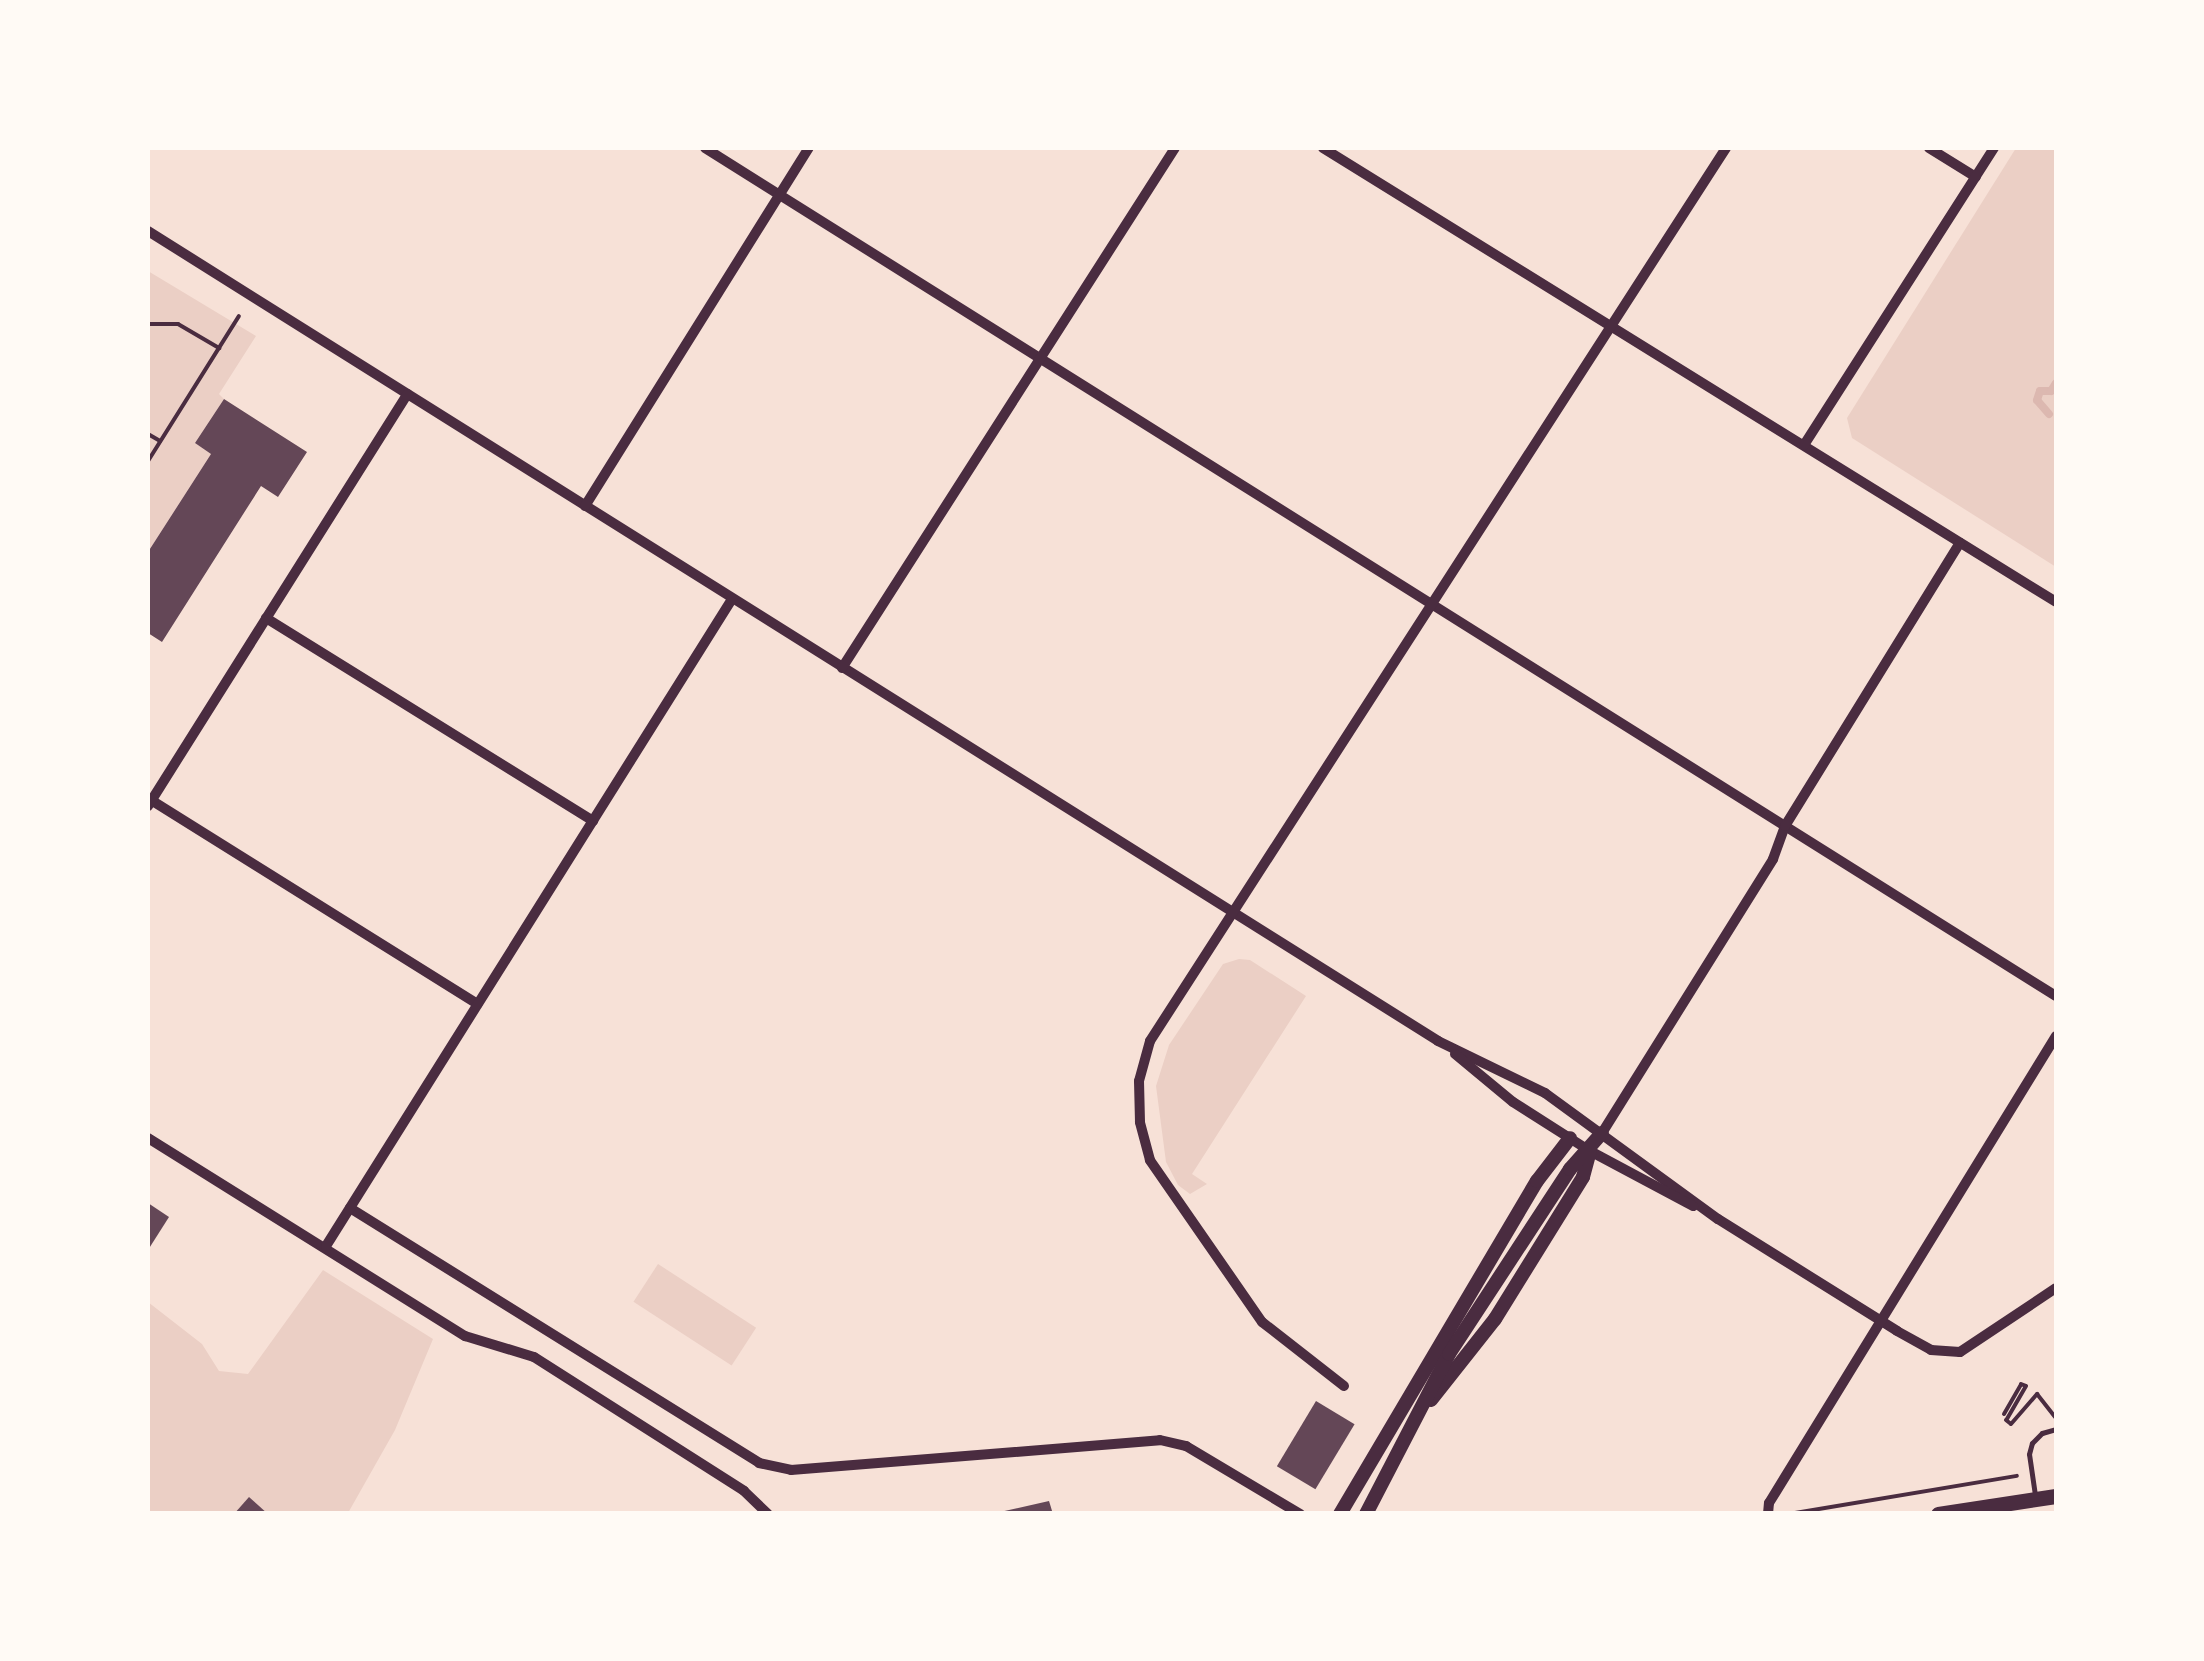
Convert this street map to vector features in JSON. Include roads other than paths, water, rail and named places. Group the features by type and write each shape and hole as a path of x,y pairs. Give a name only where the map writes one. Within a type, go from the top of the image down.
{"main road":[{"path":"1938,1514 2056,1496"}],"street":[{"path":"704,148 2056,996"},
{"path":"585,506 810,148"},
{"path":"842,668 1175,148"},
{"path":"1322,148 2056,602"},
{"path":"1344,1386 1262,1322 1176,1204 1150,1160 1139,1081 1150,1041 1726,148"},
{"path":"1929,148 1976,177"},
{"path":"1804,446 1994,148"},
{"path":"148,231 1438,1041 1545,1093 1718,1218 1931,1350 1960,1352 2056,1288"},
{"path":"407,394 149,803 478,1004"},
{"path":"1366,1514 1449,1354 1570,1169 1602,1134 1773,859 1786,826 1960,543"},
{"path":"326,1246 732,599"},
{"path":"266,618 593,821"},
{"path":"1768,1514 1769,1503 2056,1036"},
{"path":"1438,1041 1513,1102 1590,1151 1718,1218"},
{"path":"1340,1514 1536,1181 1584,1120"},
{"path":"148,1138 465,1336 534,1357 744,1491 768,1514"},
{"path":"350,1208 759,1463 791,1470 1160,1440 1186,1446 1300,1514"}],"lane":[{"path":"2035,1499 2032,1443 2042,1432 2056,1428"}],"waterway":[{"path":"2049,414 2037,400 2040,391 2051,391 2056,383"}]}
